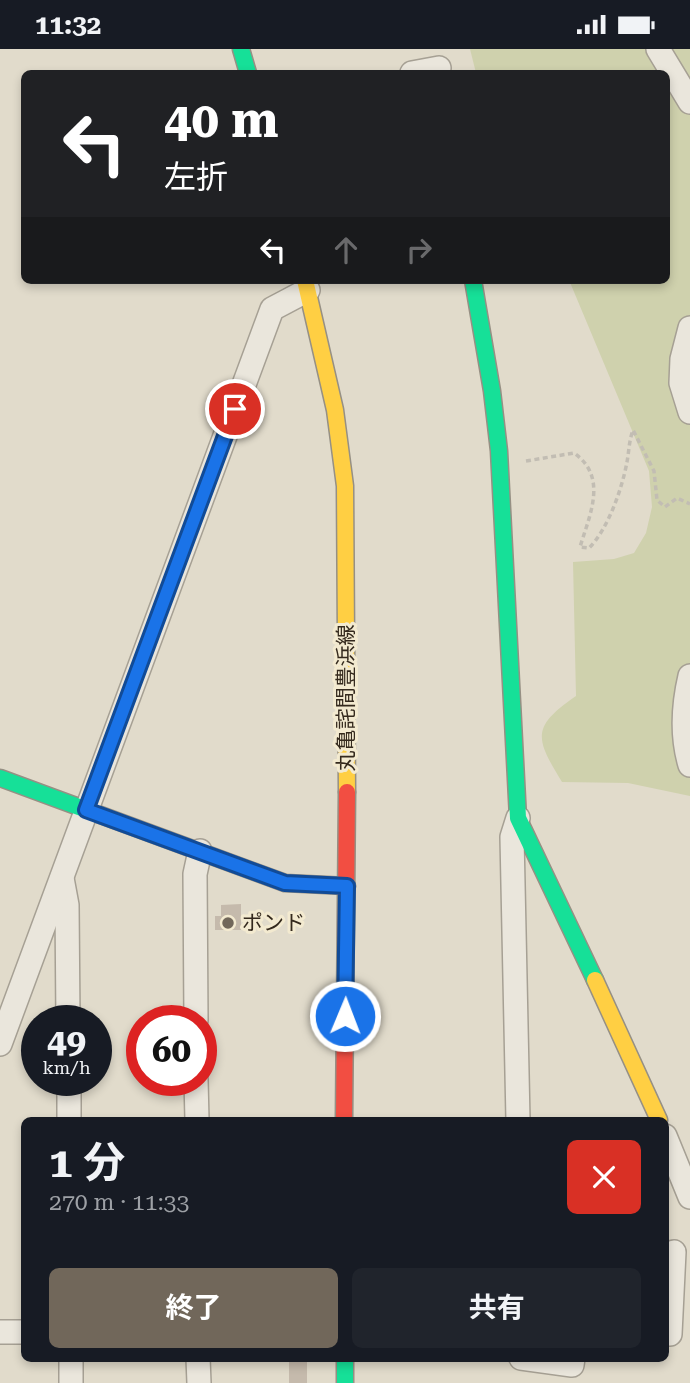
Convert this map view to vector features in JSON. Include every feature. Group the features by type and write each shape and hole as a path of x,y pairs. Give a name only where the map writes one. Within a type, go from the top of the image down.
{"street":[{"path":"241,49 247,70"},
{"path":"658,49 690,102"},
{"path":"421,70 438,64"},
{"path":"475,284 492,391 499,465 518,818 512,837 518,1117"},
{"path":"0,1044 272,309 307,285"},
{"name":"丸亀詫間豊浜線","path":"307,285 335,410 345,486 347,886 344,1117"},
{"path":"690,328 682,359 681,383 690,412"},
{"path":"690,676 684,702 685,747 690,765"},
{"path":"0,778 285,883 347,886"},
{"path":"518,818 633,1059 658,1117"},
{"path":"196,1005 195,874 200,851"},
{"path":"62,875 67,905 68,1005"},
{"path":"69,1096 69,1117"},
{"path":"196,1096 197,1117"},
{"path":"669,1146 690,1197"},
{"path":"669,1334 676,1253"},
{"path":"0,1332 21,1332"},
{"path":"71,1362 71,1383"},
{"path":"198,1362 199,1383"},
{"path":"345,1362 345,1383"},
{"path":"551,1362 572,1365 572,1362"}],"path":[{"path":"499,465 574,453 585,461 594,477 591,517 580,547 589,548 600,537 608,520 626,465 633,430 654,471 657,500 665,507 677,498 690,504"}],"green space":[{"path":"470,49 690,49 690,796 628,783 562,782 546,754 542,734 551,716 576,696 573,562 614,559 634,553 646,533 652,507 649,471 571,284 670,284 670,70 475,70"}],"building":[{"name":"ポンド","path":"241,904 241,930 215,930 215,916 221,916 221,905"},
{"path":"289,1362 307,1362 307,1383 289,1383"}],"traffic: fast":[{"path":"241,49 247,70"},
{"path":"474,284 499,451 518,818 595,980"},
{"path":"0,778 285,883 347,886"},
{"path":"345,1362 345,1383"}],"traffic: slow":[{"path":"306,284 335,410 345,486 347,792"},
{"path":"595,980 658,1117"}],"traffic: jam":[{"path":"344,1117 347,792"}],"place":[{"name":"ポンド","path":"228,923"}],"route":[{"path":"235,409 86,810 285,883 347,886 345,1016"}]}
